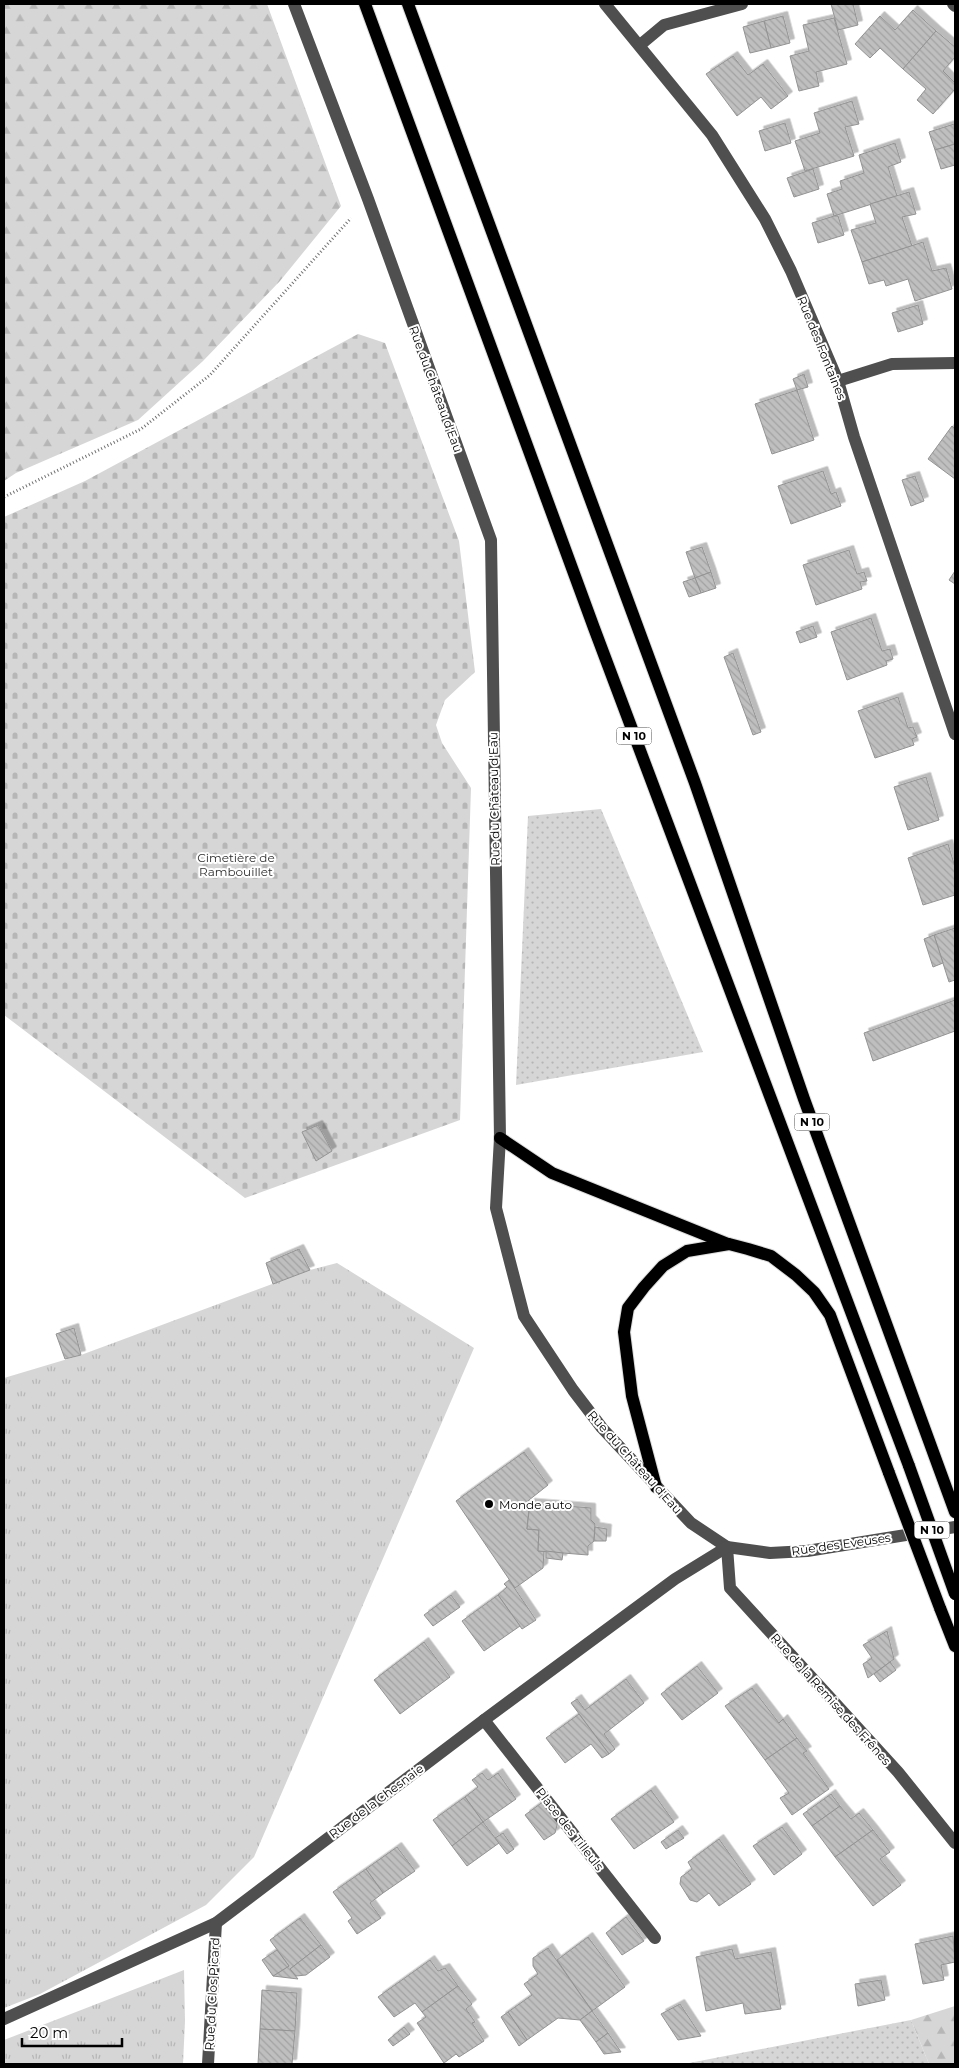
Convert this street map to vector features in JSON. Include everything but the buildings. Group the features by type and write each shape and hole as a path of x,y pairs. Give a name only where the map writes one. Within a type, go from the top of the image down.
{"main road":[{"name":"N 10","path":"365,4 597,637 909,1466 955,1594"},
{"name":"N 10","path":"408,4 692,774 804,1099 955,1512"},
{"path":"500,1138 552,1173 729,1244 770,1256 796,1275 814,1292 830,1315 955,1646"},
{"path":"656,1487 632,1396 624,1332 628,1308 663,1266 687,1251 729,1244"}],"street":[{"name":"Rue du Château d'Eau","path":"294,4 368,199 491,540 500,1138 496,1208 524,1316 573,1390 602,1428 691,1523 727,1547"},
{"name":"Rue des Fontaines","path":"605,4 712,135 765,219 791,271 838,381 854,437 955,734"},
{"path":"640,45 664,25 742,4"},
{"path":"838,381 892,364 955,363"},
{"name":"Rue des Eveuses","path":"727,1547 770,1553 806,1551 955,1527"},
{"name":"Rue de la Chesnaie","path":"4,2019 216,1923 484,1720 675,1579 727,1547"},
{"name":"Rue de la Remise des Frênes","path":"727,1547 730,1588 898,1772 955,1843"},
{"name":"Place des Tilleuls","path":"484,1720 655,1938"},
{"name":"Rue du Clos Picard","path":"208,2064 216,1923"}],"path":[{"path":"4,497 141,429 210,375 368,199"}],"green space":[{"path":"4,4 267,4 341,206 280,281 203,361 138,420 16,473 4,481"},
{"name":"Cimetière de Rambouillet","path":"358,334 385,343 459,541 475,672 445,700 436,725 442,743 471,788 460,1120 245,1198 4,1015 4,517 85,481"},
{"path":"601,809 703,1052 516,1085 528,816"},
{"path":"337,1263 474,1348 254,1857 206,1905 40,1994 4,2008 4,1378 81,1355 310,1270"},
{"path":"184,1970 185,2021 183,2064 4,2064 4,2040"},
{"path":"955,2006 955,2064 929,2064 911,2020"},
{"path":"911,2020 929,2064 684,2064"}],"place":[{"name":"Monde auto","path":"489,1504"}]}
